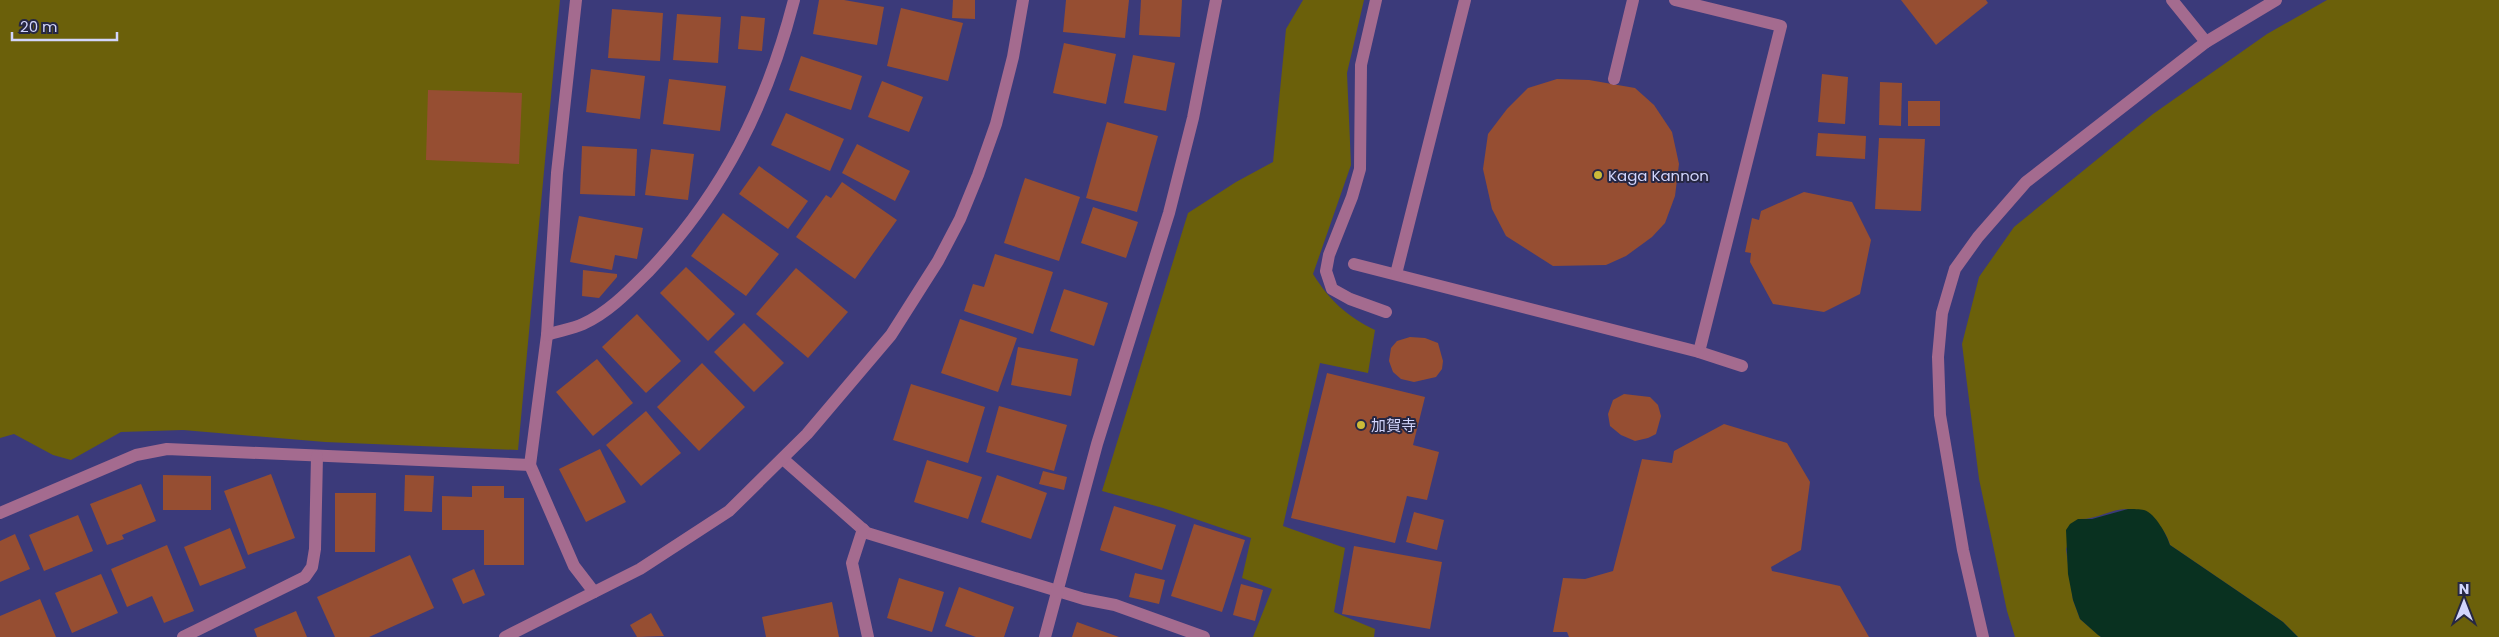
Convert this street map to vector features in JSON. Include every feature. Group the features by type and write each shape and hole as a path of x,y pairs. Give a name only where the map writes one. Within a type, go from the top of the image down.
{"street":[{"path":"576,0 557,173 546,335 530,465 574,566 594,592"},
{"path":"546,335 583,324 624,296 664,254 694,217 730,164 764,97 781,50 794,0"},
{"path":"505,637 640,569 729,511 783,459 847,389 891,335 938,261 960,219 996,124 1023,0"},
{"path":"1045,637 1097,444 1169,214 1192,118 1216,0"},
{"path":"1376,0 1361,64 1360,169 1352,197 1329,255 1326,271 1332,289 1350,299 1386,312"},
{"path":"1396,274 1465,0"},
{"path":"1614,79 1633,0"},
{"path":"1674,0 1781,26 1699,352"},
{"path":"2172,0 2206,42"},
{"path":"1982,637 1963,550 1940,415 1938,357 1942,313 1955,269 1978,237 2026,182 2206,42 2276,0"},
{"path":"1354,264 1699,352 1742,366"},
{"path":"0,513 136,455 167,449 530,465"},
{"path":"183,637 305,577 312,567 316,549 317,456"},
{"path":"783,459 867,534 1084,600 1115,605 1204,637"},
{"path":"863,529 852,563 868,637"}],"shaded area":[{"path":"0,0 560,0 518,450 325,442 183,430 121,432 71,460 53,455 14,434 0,438"},
{"path":"1303,0 1364,0 1347,73 1351,165 1313,274 1340,307 1375,330 1368,373 1320,363 1283,526 1345,548 1334,612 1375,629 1374,637 1253,637 1272,589 1242,578 1251,538 1163,508 1102,491 1188,213 1236,182 1273,162 1286,29"},
{"path":"2327,0 2499,0 2499,637 2298,637 2283,622 2170,545 2160,526 2149,516 2135,510 2122,509 2092,518 2078,519 2066,549 2073,600 2080,619 2101,637 2015,637 2007,611 1979,479 1962,344 1979,277 2014,227 2153,114 2267,34"},
{"path":"2128,509 2142,510 2152,515 2160,525 2170,545 2283,622 2298,637 2101,637 2098,635 2080,619 2073,600 2068,574 2066,530 2070,524 2078,519 2092,519"}],"building":[{"path":"819,0 844,0 884,7 877,45 813,34"},
{"path":"953,0 975,0 975,19 952,18"},
{"path":"1066,0 1129,0 1125,38 1063,32"},
{"path":"1141,0 1182,0 1180,37 1139,35"},
{"path":"1901,0 1986,0 1988,3 1936,45"},
{"path":"901,8 963,23 948,81 887,66"},
{"path":"612,9 663,13 660,61 608,58"},
{"path":"677,14 721,17 718,63 673,60"},
{"path":"741,16 765,18 762,51 738,49"},
{"path":"1064,43 1116,54 1106,104 1053,93"},
{"path":"1133,55 1175,63 1166,111 1124,103"},
{"path":"801,56 862,76 851,110 789,90"},
{"path":"591,69 645,76 640,119 586,112"},
{"path":"1822,74 1848,77 1845,124 1818,122"},
{"path":"669,79 726,86 720,131 663,124"},
{"path":"1557,79 1589,80 1635,88 1654,105 1672,132 1679,164 1675,196 1665,223 1652,237 1626,256 1606,265 1553,266 1506,236 1492,209 1483,169 1488,134 1507,109 1528,88"},
{"path":"882,81 923,97 909,132 868,117"},
{"path":"1880,82 1902,83 1901,126 1879,125"},
{"path":"428,90 522,93 519,164 426,160"},
{"path":"1908,101 1940,101 1940,126 1908,126"},
{"path":"786,113 844,139 830,171 771,145"},
{"path":"1107,122 1158,136 1137,212 1086,198"},
{"path":"1818,133 1866,136 1865,159 1816,156"},
{"path":"1879,138 1925,139 1921,211 1875,209"},
{"path":"857,144 910,171 895,201 842,173"},
{"path":"582,146 637,149 635,196 580,194"},
{"path":"651,149 694,154 688,200 645,195"},
{"path":"759,166 808,201 788,229 739,194"},
{"path":"1025,178 1080,197 1059,261 1004,243"},
{"path":"842,182 897,220 855,279 796,237 826,195 831,198"},
{"path":"1804,192 1852,202 1871,240 1860,294 1824,312 1773,304 1750,262 1751,253 1745,252 1752,218 1759,220 1761,211"},
{"path":"1093,207 1138,222 1126,258 1081,243"},
{"path":"723,213 779,254 746,296 691,256"},
{"path":"579,216 643,228 637,259 615,255 612,270 570,262"},
{"path":"995,254 1053,272 1033,334 964,311 973,284 984,287"},
{"path":"686,267 735,314 708,341 660,293"},
{"path":"796,268 848,312 808,358 756,314"},
{"path":"583,270 617,274 617,277 599,298 582,296"},
{"path":"1064,289 1108,303 1094,346 1050,331"},
{"path":"637,314 681,361 646,393 602,347"},
{"path":"960,319 1017,338 998,392 941,373"},
{"path":"744,323 784,363 754,392 714,352"},
{"path":"1410,337 1425,338 1438,343 1443,361 1442,369 1436,377 1414,382 1401,379 1393,372 1389,361 1391,348 1397,341"},
{"path":"1018,347 1078,359 1071,396 1011,385"},
{"path":"597,359 633,403 593,436 556,392"},
{"path":"702,363 745,407 699,451 657,407"},
{"path":"1327,373 1425,397 1413,445 1439,452 1427,500 1407,496 1395,543 1291,518"},
{"path":"911,384 985,407 968,463 893,440"},
{"path":"1624,394 1650,397 1658,405 1661,416 1656,434 1635,441 1621,435 1610,426 1608,414 1613,400"},
{"path":"999,406 1067,425 1054,471 986,452"},
{"path":"646,411 681,453 641,486 606,445"},
{"path":"1724,424 1787,443 1810,482 1801,550 1771,567 1772,571 1840,586 1869,637 1569,637 1567,632 1553,632 1563,578 1585,579 1613,571 1642,459 1672,463 1674,451"},
{"path":"600,449 626,502 586,522 559,469"},
{"path":"927,460 982,477 968,519 914,502"},
{"path":"1043,471 1067,477 1064,490 1039,484"},
{"path":"271,474 295,538 248,555 224,491"},
{"path":"163,475 211,476 211,510 163,510"},
{"path":"405,475 434,476 432,512 404,511"},
{"path":"997,475 1047,493 1031,539 981,522"},
{"path":"141,484 156,521 122,535 124,539 107,545 90,504"},
{"path":"472,486 504,486 504,498 524,498 524,565 484,565 484,530 442,530 442,496 472,497"},
{"path":"335,493 376,493 375,552 335,552"},
{"path":"1114,506 1176,525 1162,570 1100,550"},
{"path":"1414,512 1444,520 1437,550 1406,542"},
{"path":"78,515 93,551 44,571 29,535"},
{"path":"1194,524 1245,540 1222,612 1171,596"},
{"path":"230,528 246,568 200,586 184,547"},
{"path":"15,534 30,569 0,582 0,541"},
{"path":"167,545 194,611 164,623 152,596 127,607 111,569"},
{"path":"1354,546 1442,562 1430,629 1342,614"},
{"path":"410,555 434,608 369,637 335,637 317,597"},
{"path":"474,569 485,595 463,604 452,579"},
{"path":"1135,573 1165,580 1159,604 1129,597"},
{"path":"101,574 118,613 72,633 55,593"},
{"path":"899,578 944,592 932,632 887,618"},
{"path":"1241,584 1263,590 1255,621 1233,615"},
{"path":"959,587 1014,607 1004,637 976,637 945,626"},
{"path":"40,599 56,637 0,637 0,616"},
{"path":"832,602 839,637 766,637 762,617"},
{"path":"296,611 307,637 257,637 254,629"},
{"path":"651,613 664,636 637,637 630,625"},
{"path":"1077,622 1119,637 1072,637"}],"place":[{"name":"Kaga Kannon","path":"1598,175"},
{"name":"加賀寺","path":"1361,425"}]}
